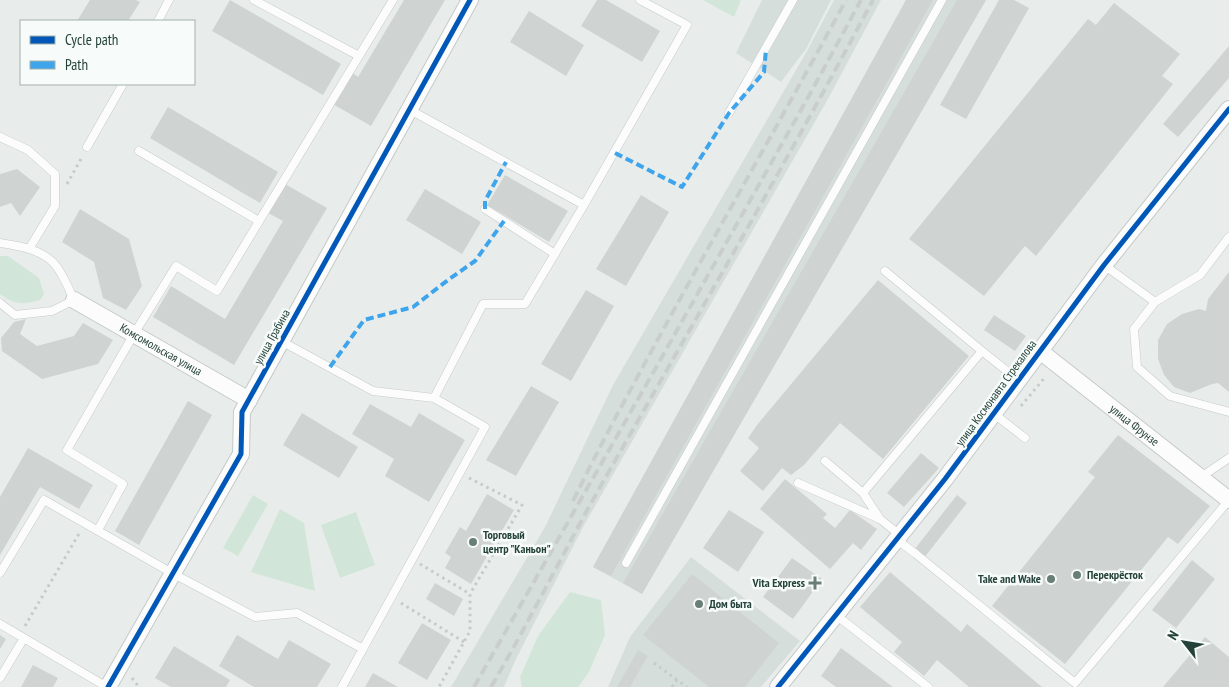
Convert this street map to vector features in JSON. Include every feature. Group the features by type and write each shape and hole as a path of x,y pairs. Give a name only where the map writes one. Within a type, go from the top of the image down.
{"street":[{"name":"улица Грабина","path":"107,687 241,454 242,412 470,0"},
{"name":"улица Космонавта Стрекалова","path":"778,687 899,538 1104,266 1229,109"},
{"name":"Комсомольская улица","path":"74,300 249,400"},
{"name":"улица Фрунзе","path":"1040,350 1229,500"}],"lane":[{"path":"159,20 169,0"},
{"path":"254,0 359,56"},
{"path":"98,530 123,484 67,450 176,266 217,291 393,0"},
{"path":"434,398 483,304 525,304 584,206 687,25 640,0"},
{"path":"729,113 793,0"},
{"path":"626,563 942,0"},
{"path":"87,148 122,85"},
{"path":"410,110 584,206"},
{"path":"0,137 28,150 55,174 55,206 29,249"},
{"path":"139,151 259,221"},
{"path":"485,209 555,254"},
{"path":"1229,237 1200,275 1155,302 1134,328 1137,367 1170,396 1229,412"},
{"path":"0,243 29,249 50,259 58,268 74,300 52,311 15,315 0,303"},
{"path":"1104,266 1155,302"},
{"path":"885,271 1018,380"},
{"path":"282,341 373,391 434,398 485,427 342,687"},
{"path":"863,493 982,351"},
{"path":"993,413 1025,438"},
{"path":"1201,478 1229,458"},
{"path":"825,461 863,493 880,519 916,554 1075,683 1229,500"},
{"path":"798,483 880,519"},
{"path":"0,573 44,500 172,573 255,617 296,613 363,649"},
{"path":"836,615 928,687"},
{"path":"0,624 107,687"},
{"path":"0,678 22,637"}],"path":[{"path":"55,206 87,148"},
{"path":"1006,424 1056,363"},
{"path":"439,687 470,631 470,594 522,505 460,473"},
{"path":"22,637 85,523"},
{"path":"412,559 470,594"},
{"path":"391,597 464,642"},
{"path":"654,664 687,687"},
{"path":"672,687 677,680"}],"shaded area":[{"path":"762,0 831,0 806,49 781,82 736,53"},
{"path":"834,0 881,0 828,99 582,529 515,661 504,687 451,687 545,527 613,385 807,51"},
{"path":"906,0 986,0 642,594 593,567"},
{"path":"691,557 800,641 761,687 608,687 630,637"}],"green space":[{"path":"703,0 741,0 734,17"},
{"path":"0,256 8,256 39,278 44,294 40,300 19,303 0,294"},
{"path":"253,495 268,504 238,556 223,548"},
{"path":"280,509 304,523 315,591 251,572"},
{"path":"356,512 375,565 340,578 321,525"},
{"path":"570,592 601,600 605,635 589,672 578,687 522,687 520,677 538,636"}],"building":[{"path":"90,0 136,0 140,2 129,20 78,20"},
{"path":"230,0 341,64 323,95 212,31"},
{"path":"404,0 445,0 371,126 331,103 350,71 358,77"},
{"path":"597,0 606,0 660,31 642,62 581,26"},
{"path":"906,0 933,0 611,576 593,567"},
{"path":"957,0 986,0 642,594 623,583"},
{"path":"999,0 1014,0 1029,8 966,119 940,105"},
{"path":"1114,3 1180,54 1162,76 1173,84 1036,256 1025,246 984,296 909,239 1088,19 1096,25"},
{"path":"529,11 584,45 566,76 510,42"},
{"path":"1229,46 1229,78 1178,137 1163,124"},
{"path":"168,107 278,172 260,203 150,138"},
{"path":"17,169 40,187 20,216 11,203 0,207 0,174"},
{"path":"505,175 568,211 549,242 487,205"},
{"path":"285,184 327,208 234,365 153,317 171,286 225,319 283,221 268,213"},
{"path":"425,189 481,222 462,254 406,220"},
{"path":"641,195 669,212 626,286 596,269"},
{"path":"80,209 129,239 142,286 126,310 103,298 94,262 62,242"},
{"path":"1229,272 1229,392 1218,383 1190,393 1174,387 1164,375 1158,359 1158,340 1167,324 1182,314 1199,309 1206,311 1208,299"},
{"path":"878,280 969,356 883,459 840,423 804,465 791,475 782,468 763,491 740,471 759,448 748,438"},
{"path":"586,290 614,306 571,381 541,364"},
{"path":"994,315 1026,336 1015,351 984,330"},
{"path":"26,319 20,334 37,346 74,336 83,323 113,340 98,364 42,379 2,351 1,338 14,322"},
{"path":"531,386 559,402 516,476 486,460"},
{"path":"188,401 212,415 139,545 115,531"},
{"path":"370,404 411,427 419,413 465,440 429,502 385,476 394,459 352,434"},
{"path":"302,413 358,447 339,478 283,445"},
{"name":"Перекрёсток","path":"1118,435 1210,506 1178,544 1168,537 1065,664 992,606 1095,477 1088,472"},
{"path":"28,448 93,485 79,509 40,487 0,555 0,497"},
{"path":"921,453 939,468 904,507 887,493"},
{"path":"785,479 827,514 823,518 835,528 850,510 877,529 861,550 853,543 830,569 760,509"},
{"name":"Торговый центр \"Каньон\"","path":"487,494 514,510 471,584 445,568 451,557 445,553 460,527 466,531"},
{"path":"957,495 967,503 924,558 914,550"},
{"path":"729,510 764,532 738,572 703,548"},
{"path":"792,558 822,579 793,619 763,597"},
{"path":"1192,560 1215,579 1176,628 1152,610"},
{"path":"890,572 961,632 967,624 1042,687 969,687 937,660 924,676 894,652 902,642 860,607"},
{"name":"Дом быта","path":"692,574 779,643 745,687 709,687 643,635"},
{"path":"435,583 463,599 454,616 426,599"},
{"path":"422,623 451,640 427,680 398,663"},
{"path":"0,635 6,639 0,649"},
{"path":"237,635 278,659 289,640 331,664 317,687 254,687 219,666"},
{"path":"1205,637 1229,657 1229,687 1163,687"},
{"path":"174,646 230,680 226,687 171,687 155,678"},
{"path":"841,648 893,687 836,687 821,676"},
{"path":"638,650 648,656 630,687 617,687"},
{"path":"33,665 58,678 53,687 21,687"},
{"path":"373,673 398,687 365,687"}],"railway":[{"path":"573,501 663,330 846,0"},
{"path":"474,687 658,364 861,0"},
{"path":"491,687 599,489 772,185 873,0"}],"marked path":[{"path":"615,153 682,187 729,113 764,72 766,49"},
{"path":"485,209 485,201 506,162"},
{"path":"330,367 364,320 413,307 475,261 504,221"}],"cycle path":[{"path":"108,687 241,454 242,412 470,0"},
{"path":"778,687 945,479 1104,265 1229,109"}],"place":[{"name":"Торговый центр \"Каньон\"","path":"473,542"},
{"name":"Перекрёсток","path":"1077,575"},
{"name":"Take and Wake","path":"1051,579"},
{"name":"Vita Express","path":"815,583"},
{"name":"Дом быта","path":"699,604"}]}
